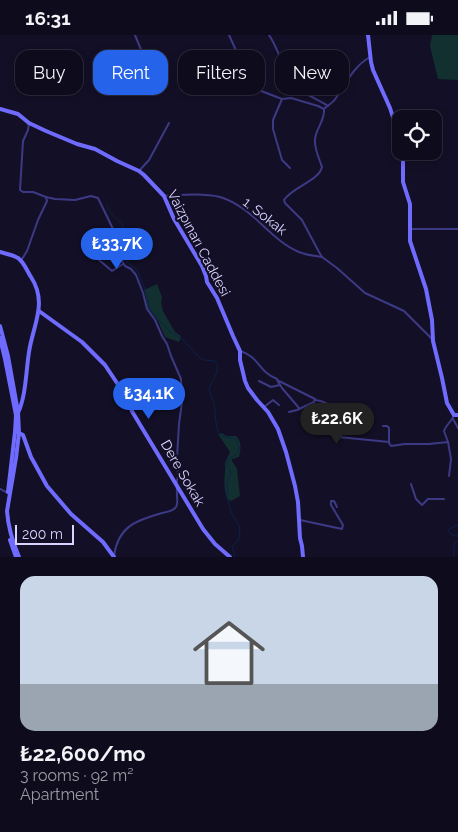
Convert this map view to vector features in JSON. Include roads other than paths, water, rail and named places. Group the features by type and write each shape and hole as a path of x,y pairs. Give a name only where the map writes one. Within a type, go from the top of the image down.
{"street":[{"path":"135,35 142,50"},
{"path":"229,35 253,86 259,91 282,99 291,98 324,109"},
{"path":"269,35 294,83 300,89 328,106"},
{"path":"368,35 373,70 392,114"},
{"path":"324,109 334,100 356,69 370,57"},
{"path":"282,99 273,120 273,129 282,160 290,168"},
{"name":"Vaizpınarı Caddesi","path":"0,109 18,114 29,123 77,144 95,149 139,171 164,196 174,219 202,266 207,282 217,298 240,351 245,381 278,429 295,486 303,557"},
{"path":"324,109 322,122 315,140 322,167 321,170 290,194 284,200 285,203 302,220 322,257 333,264 365,293 402,310 433,341"},
{"path":"29,123 23,141 20,189 23,192 33,192 46,197 72,201 91,196 98,197 114,231 123,264 136,275 147,309 157,323 167,343 181,379 182,402 176,493 178,505 176,509 168,512 140,519 126,529 117,543 114,557"},
{"path":"139,171 149,160 169,123"},
{"path":"403,160 403,182 410,204 411,245 426,289 432,320 433,341 447,403 455,416 458,428"},
{"name":"1. Sokak","path":"164,196 198,195 214,196 223,199 245,210 295,251 322,257"},
{"path":"21,260 27,251 47,201 46,197"},
{"path":"410,229 458,229"},
{"path":"0,252 21,260 37,288 39,298 38,321 30,345 25,386 17,414"},
{"path":"99,260 112,271 123,264"},
{"name":"Dere Sokak","path":"39,311 82,342 105,365 203,529 215,544 230,557"},
{"path":"0,327 8,357 17,414 17,432 7,511 17,557"},
{"path":"0,338 17,414"},
{"path":"240,351 249,354 265,373 313,397 315,400"},
{"path":"278,380 299,408"},
{"path":"259,381 271,387 280,385"},
{"path":"264,407 273,400 279,405"},
{"path":"289,412 315,400 322,400 334,409 338,419 336,433 339,437 389,442"},
{"path":"449,476 451,459 444,431 455,416"},
{"path":"383,426 388,426 389,428 389,445 392,446 405,443 422,445 448,442"},
{"path":"17,432 23,435 31,457 51,491 71,514 103,542 114,557"},
{"path":"411,484 416,499 422,505 428,499 444,499"},
{"path":"0,489 9,493"},
{"path":"300,520 342,529 343,525 331,505 331,501 334,501 337,507"}],"waterway":[{"path":"107,205 112,215 123,226 122,239 129,251 126,261 138,272 151,311 170,332 183,340 200,358 215,361 217,365 217,372 209,389 214,404 218,431 224,437 236,439 239,447 238,453 227,462 231,473 227,481 228,501 232,514 239,526 240,536 238,541 232,546 235,557"},
{"path":"458,525 449,529 452,535 458,536"},
{"path":"454,557 454,544 458,540"}]}
